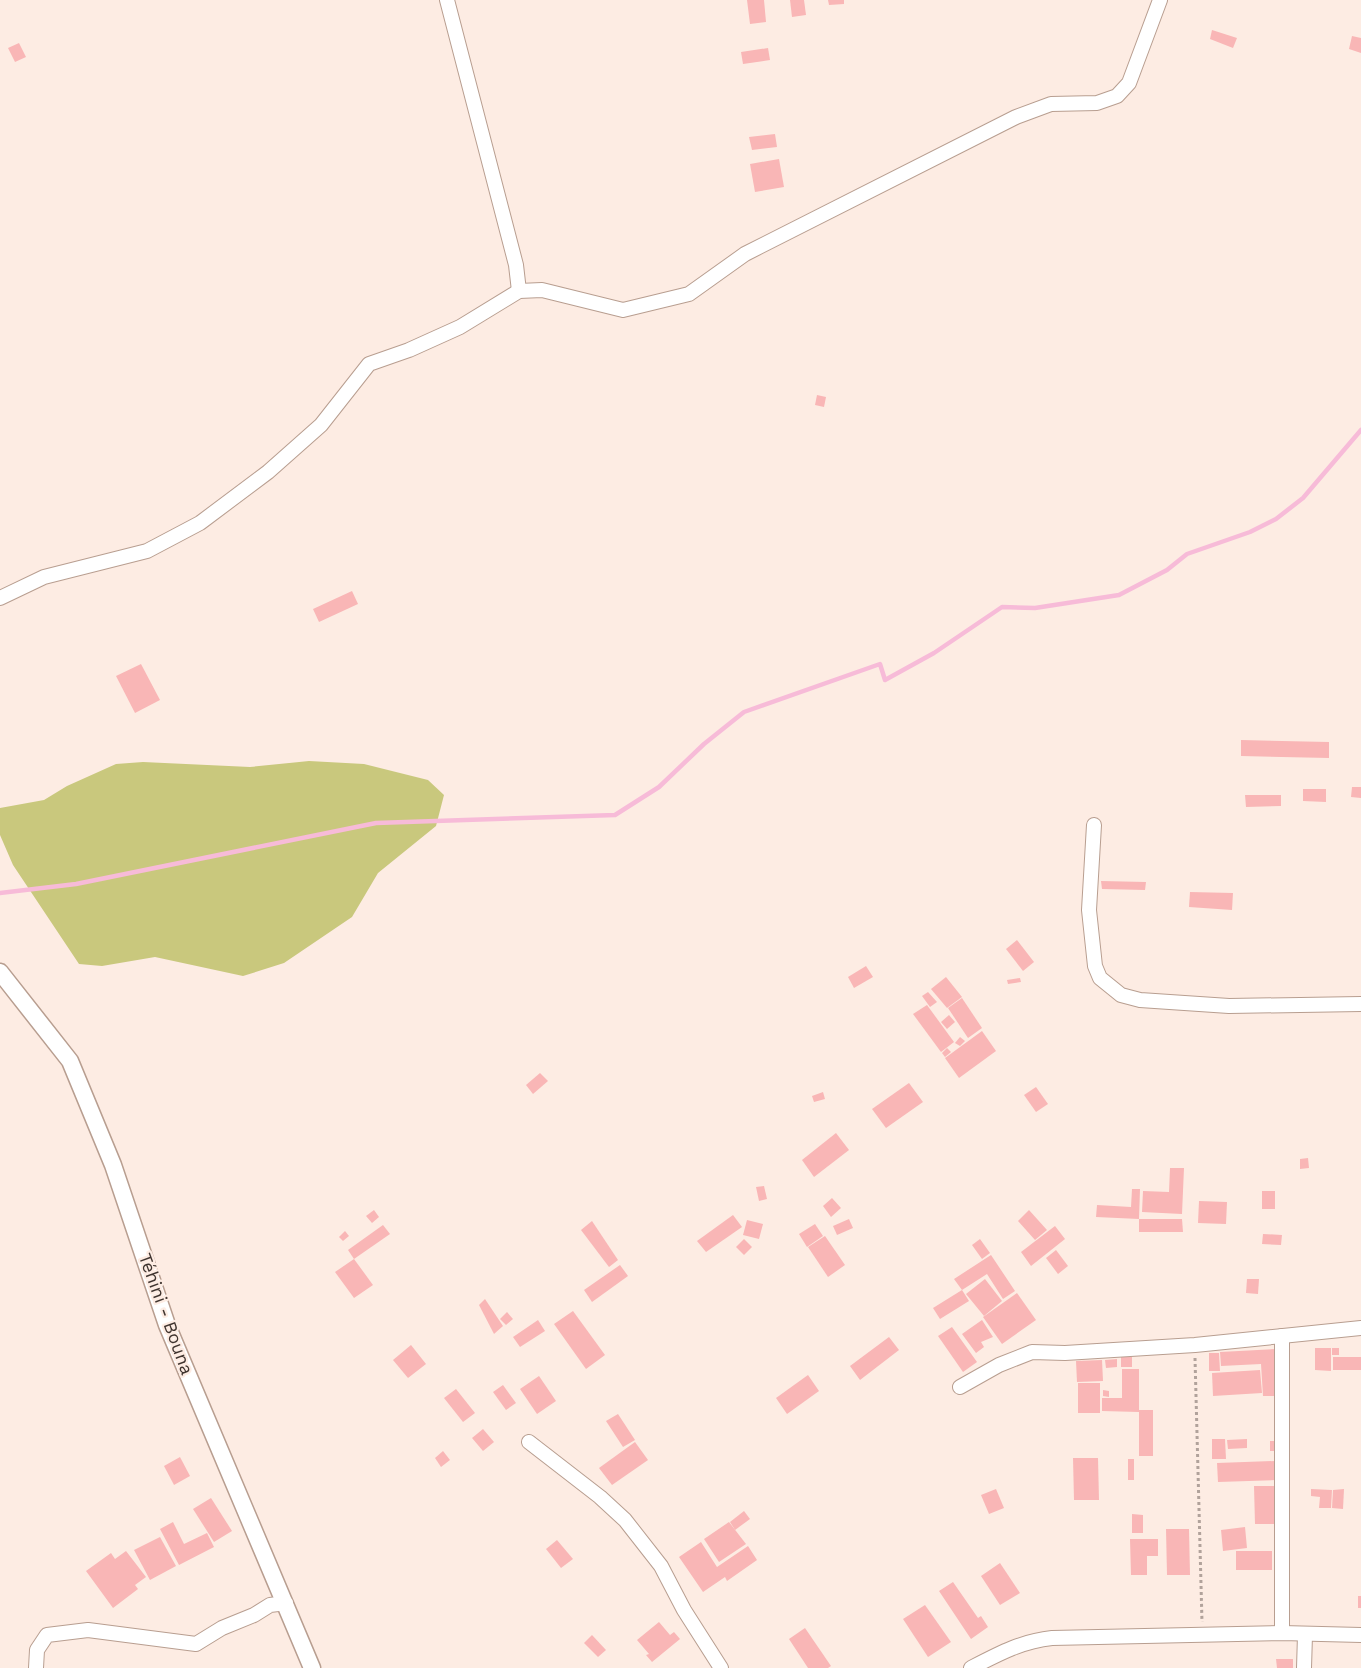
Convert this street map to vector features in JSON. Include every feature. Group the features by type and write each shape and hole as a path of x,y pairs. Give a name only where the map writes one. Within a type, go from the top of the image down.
{"street":[{"path":"447,0 516,265 519,291"},
{"path":"0,598 44,577 147,551 200,523 268,471 321,425 369,364 409,350 460,327 519,291 542,290 623,310 689,294 745,254 1016,117 1052,104 1097,103 1117,96 1129,83 1160,0"},
{"path":"1094,825 1089,910 1095,966 1100,978 1121,995 1140,1000 1229,1006 1361,1004"},
{"name":"Téhini - Bouna","path":"0,972 70,1061 113,1165 167,1325 312,1668"},
{"path":"960,1387 999,1365 1032,1352 1065,1353 1195,1345 1361,1328"},
{"path":"1282,1336 1282,1633"},
{"path":"529,1442 600,1497 625,1520 661,1566 684,1610 720,1668"},
{"path":"36,1668 37,1650 47,1635 88,1629 196,1644 206,1636 254,1616 270,1605 286,1603"},
{"path":"971,1668 1030,1640 1282,1633 1361,1635"},
{"path":"1304,1668 1305,1635"}],"path":[{"path":"1195,1345 1202,1635"}],"shaded area":[{"path":"309,761 364,764 428,780 444,795 436,826 378,873 352,917 284,963 243,976 155,957 102,966 79,964 13,865 0,835 0,808 44,800 67,786 116,764 143,762 250,767"}],"building":[{"path":"747,0 764,0 766,22 750,24"},
{"path":"790,0 804,0 806,15 792,17"},
{"path":"828,0 844,0 844,4 829,5"},
{"path":"1212,30 1237,38 1233,48 1210,39"},
{"path":"1352,36 1361,38 1361,53 1349,49"},
{"path":"19,43 26,57 15,62 8,48"},
{"path":"768,48 770,60 743,64 741,52"},
{"path":"775,134 777,147 752,150 749,137"},
{"path":"779,159 784,187 755,192 750,164"},
{"path":"817,395 826,397 824,407 815,405"},
{"path":"352,591 358,604 319,622 313,609"},
{"path":"141,664 160,700 135,713 116,676"},
{"path":"1241,740 1329,742 1329,758 1241,756"},
{"path":"1352,787 1361,787 1361,798 1351,797"},
{"path":"1303,789 1326,789 1326,802 1303,801"},
{"path":"1245,795 1281,795 1281,806 1246,807"},
{"path":"1101,881 1146,882 1145,890 1102,889"},
{"path":"1190,892 1233,893 1232,910 1189,907"},
{"path":"1017,940 1034,962 1023,971 1006,949"},
{"path":"866,966 873,977 854,988 848,977"},
{"path":"946,977 962,997 947,1008 931,989"},
{"path":"1020,978 1021,982 1008,984 1007,980"},
{"path":"928,992 937,1002 930,1007 922,996"},
{"path":"962,998 982,1028 968,1038 948,1008"},
{"path":"927,1005 954,1042 941,1052 913,1014"},
{"path":"949,1015 955,1022 947,1029 941,1022"},
{"path":"982,1031 996,1051 959,1078 945,1058"},
{"path":"960,1037 965,1041 960,1046 955,1043"},
{"path":"947,1048 951,1052 945,1057 942,1053"},
{"path":"540,1073 548,1081 533,1094 526,1085"},
{"path":"909,1083 923,1102 886,1128 872,1109"},
{"path":"1036,1087 1048,1104 1036,1112 1024,1095"},
{"path":"823,1092 825,1099 814,1102 812,1096"},
{"path":"836,1133 849,1150 814,1177 802,1160"},
{"path":"1308,1158 1309,1168 1300,1169 1300,1159"},
{"path":"1170,1168 1184,1168 1182,1214 1142,1212 1143,1191 1169,1192"},
{"path":"764,1186 767,1199 759,1201 756,1187"},
{"path":"1132,1189 1140,1189 1139,1219 1096,1217 1097,1205 1131,1207"},
{"path":"1262,1191 1275,1191 1275,1209 1262,1209"},
{"path":"832,1198 841,1208 831,1217 823,1206"},
{"path":"1199,1201 1227,1202 1226,1224 1198,1223"},
{"path":"374,1210 379,1217 372,1223 366,1216"},
{"path":"1029,1210 1047,1230 1035,1240 1018,1221"},
{"path":"733,1215 742,1227 706,1252 697,1241"},
{"path":"849,1219 853,1228 837,1235 833,1226"},
{"path":"1139,1219 1182,1219 1183,1232 1139,1232"},
{"path":"747,1220 763,1224 759,1239 743,1235"},
{"path":"592,1221 618,1260 609,1267 581,1230"},
{"path":"815,1224 823,1236 807,1247 799,1234"},
{"path":"383,1225 390,1234 354,1259 348,1250"},
{"path":"1055,1226 1065,1239 1031,1266 1021,1252"},
{"path":"345,1231 349,1236 343,1241 339,1237"},
{"path":"1263,1234 1282,1235 1281,1245 1262,1244"},
{"path":"825,1236 845,1265 828,1277 808,1247"},
{"path":"744,1239 752,1247 744,1255 736,1247"},
{"path":"980,1239 990,1253 982,1259 972,1245"},
{"path":"1056,1250 1068,1266 1058,1274 1046,1258"},
{"path":"991,1255 1015,1291 1003,1299 987,1274 962,1290 954,1279"},
{"path":"354,1259 373,1285 354,1298 335,1272"},
{"path":"620,1265 628,1276 592,1302 584,1290"},
{"path":"985,1279 1002,1301 984,1316 966,1294"},
{"path":"1247,1279 1259,1279 1258,1294 1246,1293"},
{"path":"962,1290 969,1301 940,1319 933,1308"},
{"path":"1017,1293 1036,1320 1002,1344 983,1317"},
{"path":"485,1299 503,1326 494,1334 479,1305"},
{"path":"573,1311 605,1355 586,1369 554,1324"},
{"path":"507,1312 513,1319 506,1325 500,1319"},
{"path":"538,1320 545,1331 520,1347 513,1337"},
{"path":"982,1320 993,1337 981,1342 984,1347 976,1353 962,1334"},
{"path":"952,1327 977,1362 963,1372 938,1336"},
{"path":"889,1337 899,1350 860,1380 850,1366"},
{"path":"411,1345 426,1364 408,1378 393,1360"},
{"path":"1315,1348 1331,1348 1331,1371 1315,1370"},
{"path":"1332,1348 1339,1348 1339,1355 1332,1355"},
{"path":"1276,1349 1279,1396 1263,1396 1261,1364 1221,1366 1220,1352"},
{"path":"1209,1353 1219,1353 1220,1371 1209,1371"},
{"path":"1121,1357 1132,1357 1132,1367 1121,1367"},
{"path":"1333,1357 1361,1357 1361,1370 1333,1370"},
{"path":"1117,1359 1117,1367 1106,1368 1105,1360"},
{"path":"1102,1360 1103,1381 1077,1382 1076,1361"},
{"path":"1122,1369 1139,1369 1139,1412 1102,1411 1102,1398 1122,1398"},
{"path":"1260,1370 1262,1393 1213,1396 1212,1373"},
{"path":"808,1375 819,1391 787,1414 776,1398"},
{"path":"539,1376 556,1401 537,1414 520,1389"},
{"path":"1078,1383 1100,1383 1100,1413 1078,1413"},
{"path":"503,1385 516,1403 506,1410 493,1392"},
{"path":"456,1389 475,1413 463,1422 444,1398"},
{"path":"1103,1390 1109,1391 1109,1397 1103,1396"},
{"path":"1139,1410 1153,1410 1153,1456 1139,1456"},
{"path":"618,1414 635,1440 623,1447 606,1421"},
{"path":"483,1429 494,1442 483,1451 472,1438"},
{"path":"1212,1439 1225,1439 1226,1459 1212,1459"},
{"path":"1247,1439 1247,1448 1228,1449 1227,1440"},
{"path":"1270,1441 1279,1441 1280,1451 1270,1451"},
{"path":"635,1442 648,1460 612,1485 599,1468"},
{"path":"443,1451 450,1460 441,1467 435,1458"},
{"path":"180,1457 190,1476 174,1485 164,1466"},
{"path":"1073,1458 1098,1458 1099,1500 1074,1500"},
{"path":"1128,1459 1134,1459 1134,1480 1128,1480"},
{"path":"1275,1461 1276,1480 1218,1482 1217,1463"},
{"path":"1254,1486 1276,1486 1277,1524 1255,1524"},
{"path":"996,1489 1004,1508 989,1514 981,1495"},
{"path":"1311,1489 1332,1490 1331,1508 1319,1508 1320,1497 1311,1496"},
{"path":"1344,1489 1343,1509 1332,1508 1333,1490"},
{"path":"211,1498 232,1531 214,1542 193,1509"},
{"path":"744,1511 750,1519 735,1530 730,1522"},
{"path":"1132,1514 1143,1515 1143,1533 1132,1533"},
{"path":"173,1522 184,1544 207,1533 214,1547 179,1565 160,1529"},
{"path":"729,1522 746,1544 719,1562 704,1539"},
{"path":"1245,1527 1247,1548 1223,1551 1221,1530"},
{"path":"1166,1529 1189,1529 1190,1575 1167,1575"},
{"path":"160,1537 176,1566 150,1580 134,1550"},
{"path":"1130,1539 1158,1539 1158,1556 1147,1556 1147,1575 1131,1575"},
{"path":"557,1540 573,1559 561,1568 546,1549"},
{"path":"701,1542 717,1567 748,1546 757,1560 727,1581 725,1577 703,1592 679,1557"},
{"path":"126,1551 146,1577 135,1585 138,1589 113,1608 86,1571 111,1553 115,1559"},
{"path":"1236,1551 1272,1551 1272,1570 1236,1570"},
{"path":"1000,1563 1020,1593 1000,1605 981,1576"},
{"path":"953,1582 978,1618 981,1616 988,1627 971,1639 939,1591"},
{"path":"1358,1596 1361,1596 1361,1608 1358,1608"},
{"path":"925,1605 951,1642 928,1657 903,1619"},
{"path":"659,1622 670,1635 674,1632 680,1639 652,1662 646,1655 649,1654 637,1640"},
{"path":"805,1628 831,1666 828,1668 808,1668 789,1639"},
{"path":"592,1635 606,1650 598,1657 584,1643"},
{"path":"1276,1659 1293,1659 1293,1668 1277,1668"}],"waterway":[{"path":"0,893 76,884 376,823 615,815 659,787 704,744 744,712 880,664 885,680 934,653 1002,607 1035,608 1119,595 1167,570 1187,554 1250,532 1276,519 1303,498 1361,430"}]}
